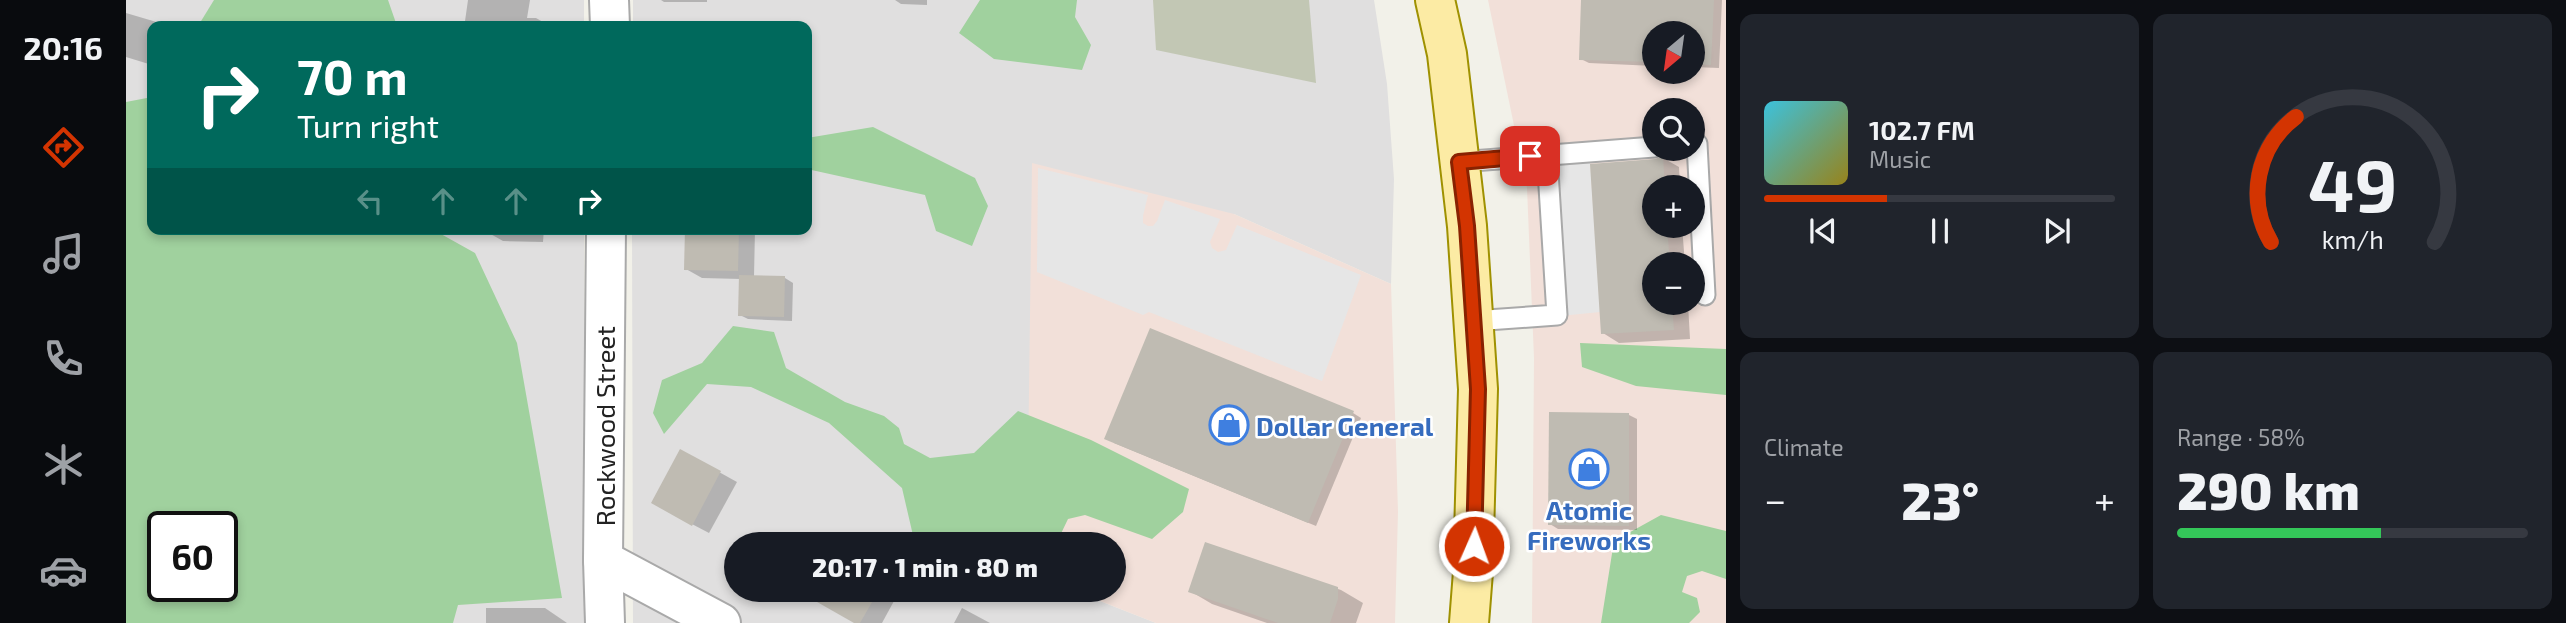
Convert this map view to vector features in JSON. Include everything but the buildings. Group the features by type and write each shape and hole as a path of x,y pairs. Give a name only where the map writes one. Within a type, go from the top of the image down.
{"main road":[{"path":"1435,0 1447,54 1459,162 1478,389 1469,623"}],"street":[{"path":"609,0 610,21"},
{"name":"Rockwood Street","path":"605,623 603,560 606,235"},
{"path":"603,560 721,623"}],"lane":[{"path":"1459,162 1642,149"},
{"path":"1473,321 1557,315 1547,155"},
{"path":"1698,161 1702,252"}],"shaded area":[{"path":"126,0 584,0 584,21 147,21 147,235 584,235 585,623 126,623"},
{"path":"633,0 1374,0 1387,84 1394,179 1391,284 1234,214 1035,532 724,532 724,602 1103,602 1156,623 633,623 632,235 812,235 812,21 633,21"},
{"path":"1153,0 1309,0 1316,83 1156,50"},
{"path":"1488,0 1726,0 1726,623 1532,623 1534,358 1527,188"},
{"path":"1590,160 1600,312 1550,317 1537,165"},
{"path":"1032,163 1234,214 1391,284 1398,512 1395,623 1156,623 1103,602 1126,602 1126,532 1027,532"},
{"path":"1038,168 1148,195 1143,223 1148,226 1153,226 1157,221 1165,200 1220,219 1210,242 1212,248 1218,252 1226,250 1237,225 1361,275 1322,381 1149,312 1143,315 1037,272"}],"green space":[{"path":"214,0 388,0 395,21 201,21"},
{"path":"980,0 1077,0 1075,17 1091,45 1082,70 994,59 959,33"},
{"path":"147,98 147,235 443,235 475,253 517,343 562,598 458,605 453,623 126,623 126,102"},
{"path":"873,127 975,178 988,206 972,246 936,231 925,195 812,170 812,137"},
{"path":"733,326 774,332 786,368 845,402 884,416 899,428 904,444 930,458 974,453 1018,411 1091,440 1189,489 1183,512 1152,539 1085,515 1068,519 1062,532 912,532 902,488 829,423 751,387 707,384 664,434 653,413 662,380 702,363"},
{"path":"1580,343 1726,349 1726,395 1636,386 1582,367"},
{"path":"1661,515 1726,531 1726,579 1702,571 1687,576 1682,592 1697,598 1700,612 1689,623 1601,623 1614,541"}],"place":[{"name":"Dollar General","path":"1229,425"},
{"name":"Atomic Fireworks","path":"1589,469"}],"route":[{"path":"1474,546 1478,389 1467,226 1459,162 1530,156"}]}
